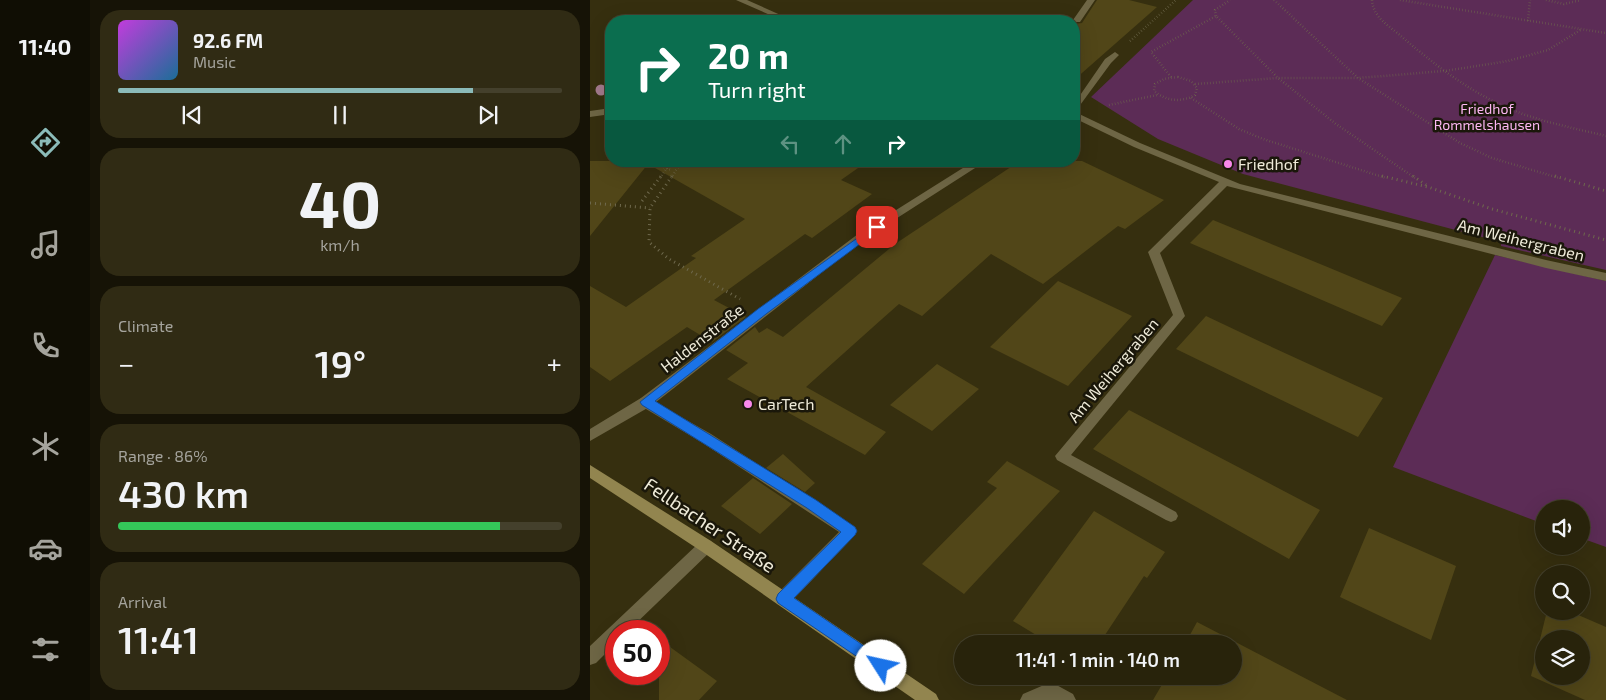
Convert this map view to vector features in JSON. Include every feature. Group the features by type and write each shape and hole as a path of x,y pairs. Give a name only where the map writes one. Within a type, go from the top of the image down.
{"main road":[{"name":"Fellbacher Straße","path":"590,471 706,546 930,700"}],"street":[{"path":"743,0 777,15"},
{"path":"1080,15 1090,0"},
{"path":"1080,101 1108,61 1115,55"},
{"path":"590,114 605,112"},
{"name":"Am Weihergraben","path":"1080,118 1137,145 1236,186 1546,264 1606,277"},
{"name":"Haldenstraße","path":"590,436 646,402 862,236 971,167"},
{"name":"Am Weihergraben","path":"1171,516 1062,456 1179,316 1154,252 1226,181"},
{"path":"646,402 811,504 850,531 783,599"},
{"path":"629,620 706,546"},
{"path":"590,658 605,644"},
{"path":"1029,700 1051,690 1067,700"}],"path":[{"path":"1126,44 1176,0"},
{"path":"1230,0 1214,10 1216,16 1278,78 1336,124 1428,187"},
{"path":"1274,0 1358,78 1479,153 1606,191"},
{"path":"1372,0 1379,18 1445,71 1472,90 1509,108 1540,120 1606,136"},
{"path":"1400,0 1606,33"},
{"path":"1528,21 1530,0"},
{"path":"1546,0 1564,4 1581,0"},
{"path":"1171,78 1151,52 1216,16"},
{"path":"1158,95 1154,92 1155,84 1171,78 1185,79 1195,84 1278,78 1358,78 1445,71 1508,61 1548,50 1582,29"},
{"path":"1102,107 1158,95 1177,100 1191,98 1197,92 1195,84"},
{"path":"1191,98 1239,129 1263,139 1384,177 1428,187 1492,209 1606,240"},
{"path":"663,167 672,171"},
{"path":"642,201 668,167"},
{"path":"676,167 650,208 649,242 669,259 762,312"},
{"path":"590,203 650,208"}],"green space":[{"name":"Friedhof Rommelshausen","path":"1193,0 1606,0 1606,270 1501,246 1501,242 1243,174 1158,139 1091,97"},
{"path":"1495,255 1606,281 1606,547 1590,541 1590,500 1535,500 1535,521 1393,467"}],"building":[{"path":"1097,0 1129,0 1157,7 1080,75 1080,23"},
{"path":"590,161 605,161 605,167 646,167 590,236"},
{"path":"1080,161 1082,161 1164,200 1125,229 1118,226 1043,284 991,254 922,316 899,304 806,387 886,432 865,455 727,379 748,363 726,350 755,327 759,333 767,328 783,337 895,244 1011,167 1080,167"},
{"path":"653,167 859,167 841,180 872,194 812,238 805,234 714,300 746,317 712,342 687,327 610,381 590,367 590,286 626,307 696,258 691,256 745,219"},
{"path":"1213,220 1402,298 1382,326 1190,243"},
{"path":"1058,281 1132,316 1068,386 990,347"},
{"path":"1206,316 1383,398 1358,437 1176,349"},
{"path":"937,364 979,389 932,431 890,405"},
{"path":"1129,410 1320,510 1289,559 1093,449"},
{"path":"783,454 815,483 805,492 766,468"},
{"path":"1007,461 1060,491 964,594 922,564 997,488 987,482"},
{"path":"753,478 792,504 760,534 721,506"},
{"path":"1094,511 1165,552 1147,578 1144,576 1105,635 1036,635 1013,621"},
{"path":"1369,528 1456,566 1431,640 1340,597"},
{"path":"1545,620 1590,620 1606,627 1606,700 1585,700 1551,685 1590,685 1590,630 1542,630"},
{"path":"1197,622 1222,635 1190,635"},
{"path":"1242,645 1347,700 1153,700 1162,685 1242,685"},
{"path":"670,647 717,681 699,700 659,700 659,685 670,685"},
{"path":"1535,660 1535,678 1531,676"}],"place":[{"name":"Friedhof","path":"1228,164"},
{"name":"CarTech","path":"748,404"}],"route":[{"path":"877,227 862,236 646,402 811,504 850,531 783,599 881,666"}]}
